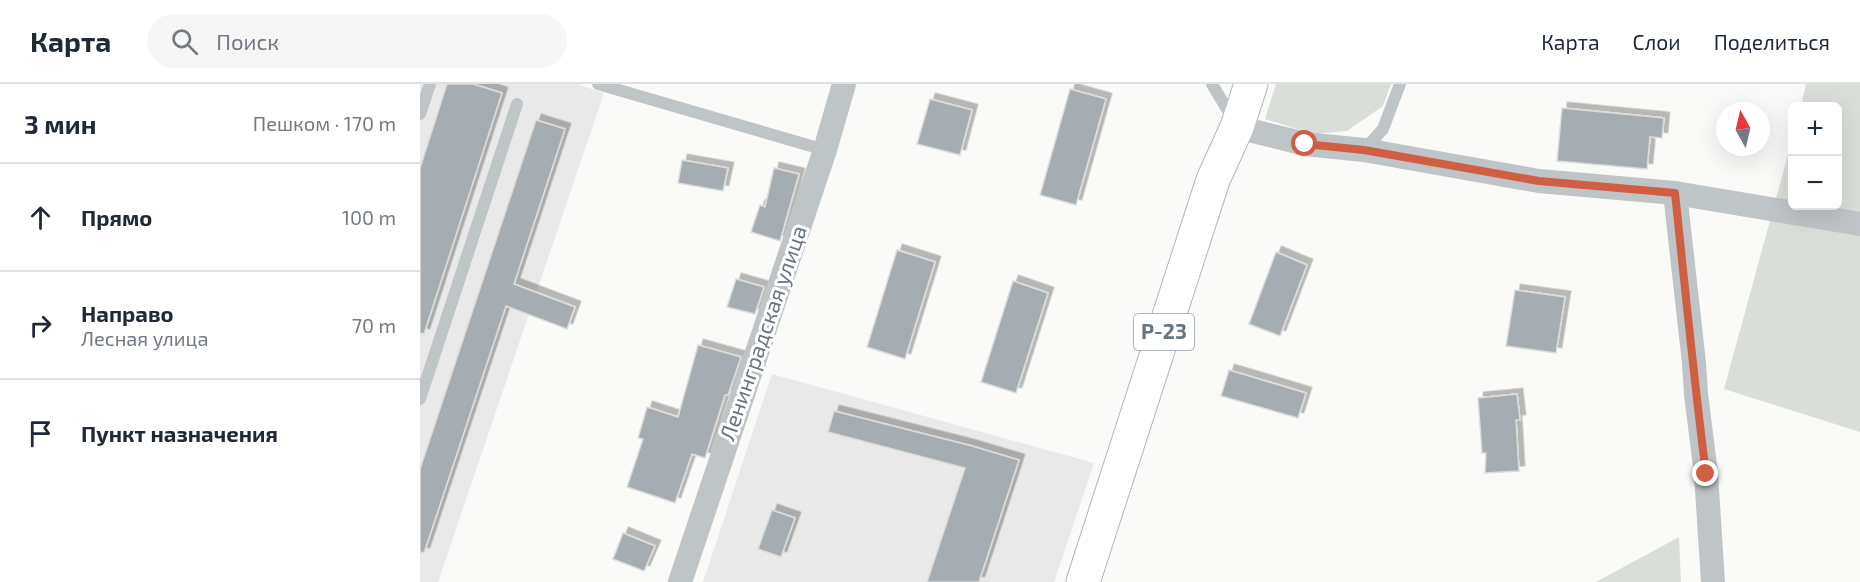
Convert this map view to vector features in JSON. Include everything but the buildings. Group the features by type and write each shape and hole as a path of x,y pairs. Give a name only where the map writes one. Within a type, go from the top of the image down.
{"highway":[{"name":"Р-23","path":"1083,582 1213,180 1237,127 1251,84"}],"street":[{"name":"Ленинградская улица","path":"680,582 825,150 844,84"},
{"path":"1237,127 1305,144 1364,150 1539,181 1675,193 1860,224"},
{"path":"1675,193 1706,474 1713,582"}],"lane":[{"path":"420,114 430,84"},
{"path":"598,84 825,150"},
{"path":"1212,84 1237,127"},
{"path":"1364,150 1383,129 1400,84"},
{"path":"420,399 517,104"}],"shaded area":[{"path":"420,84 576,84 604,93 438,582 420,582"},
{"path":"1276,84 1391,84 1383,106 1347,131 1313,134 1265,119"},
{"path":"1806,84 1860,84 1860,432 1724,389 1788,155 1788,210 1842,210 1842,102 1802,102"},
{"path":"772,374 1094,463 1054,582 703,582"},
{"path":"1679,537 1681,582 1596,582"}],"route":[{"path":"1305,144 1364,150 1539,181 1675,193 1706,474"}]}
